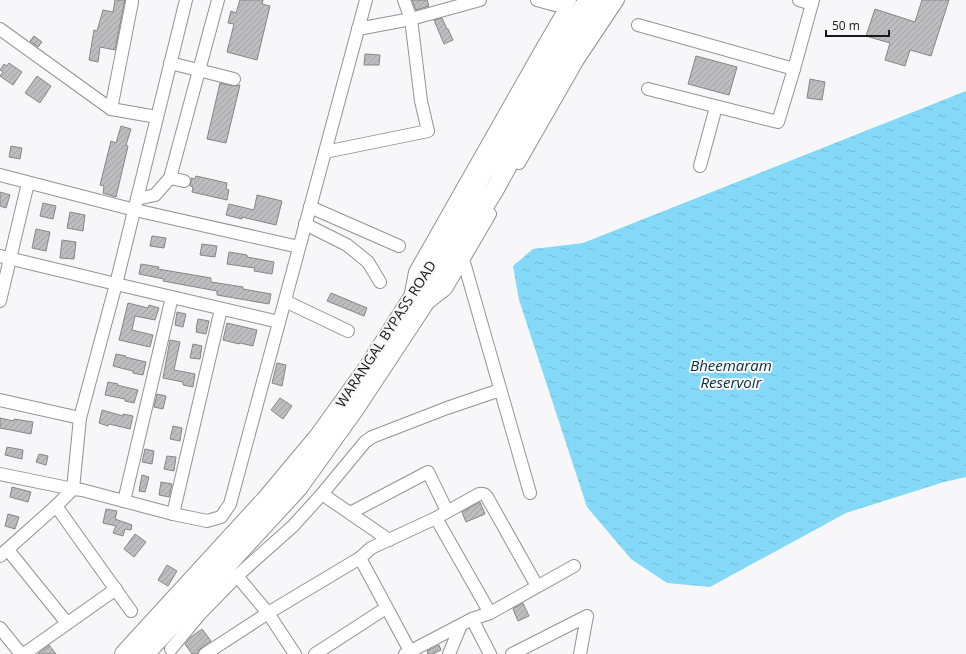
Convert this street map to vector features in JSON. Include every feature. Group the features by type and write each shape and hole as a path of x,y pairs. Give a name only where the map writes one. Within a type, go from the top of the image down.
{"highway":[{"name":"WARANGAL BYPASS ROAD","path":"145,654 168,647 298,488 354,410 416,304 481,177 563,38 588,0"},
{"name":"WARANGAL BYPASS ROAD","path":"124,654 267,498 318,437 416,304 495,189 565,61 605,0"}],"street":[{"path":"67,623 4,553 73,489 80,418 116,284 186,0"},
{"path":"136,204 155,195 170,178 218,0"},
{"path":"0,474 82,490 173,514 207,521 221,517 230,504 366,0"},
{"path":"325,152 428,131 421,101 411,19 404,0"},
{"path":"358,30 411,19 480,0"},
{"path":"537,0 555,5 557,0"},
{"path":"570,0 415,272 416,304 446,289 578,60 618,0"},
{"path":"648,89 778,122 813,2 799,0"},
{"path":"111,109 132,2"},
{"path":"638,25 794,69"},
{"path":"0,29 111,109 157,118"},
{"path":"170,63 234,79"},
{"path":"700,166 716,107"},
{"path":"0,175 28,183 136,204 299,247"},
{"path":"170,178 184,181"},
{"path":"0,301 5,257 28,183"},
{"path":"310,207 398,246"},
{"path":"305,224 347,245 368,262 380,282"},
{"path":"5,257 279,322"},
{"path":"463,259 530,493"},
{"path":"124,500 172,297"},
{"path":"285,301 348,331"},
{"path":"173,514 221,308"},
{"path":"168,647 238,576 293,526 365,442 372,437 447,408 500,390"},
{"path":"0,400 80,418"},
{"path":"350,513 428,472 447,511"},
{"path":"205,654 268,613 360,558 371,548 436,518 481,493 487,497 537,586"},
{"path":"322,494 389,540"},
{"path":"56,506 131,611"},
{"path":"436,518 490,613"},
{"path":"360,558 408,652 472,619 490,613 574,566"},
{"path":"238,576 268,613 295,654"},
{"path":"0,628 23,654 116,589"},
{"path":"315,654 386,608"},
{"path":"512,654 587,616 580,654"},
{"path":"472,619 490,654"},
{"path":"449,654 461,625"}],"water":[{"name":"Bheemaram Reservoir","path":"966,91 966,477 944,482 846,513 710,587 667,583 631,559 587,507 519,300 513,266 533,249 583,243"}],"building":[{"path":"115,0 125,0 115,50 100,47 98,62 89,60 94,30 97,31 103,10 113,12"},
{"path":"240,0 263,0 262,4 270,6 257,60 227,52 234,24 228,23 231,11 236,13"},
{"path":"412,0 427,0 429,6 416,10"},
{"path":"922,0 949,0 931,56 910,50 905,66 885,60 890,43 866,36 875,9 915,22"},
{"path":"442,18 453,40 444,44 434,20"},
{"path":"34,36 42,42 38,47 30,41"},
{"path":"365,54 380,55 379,65 364,65"},
{"path":"696,56 737,67 729,95 688,84"},
{"path":"9,63 22,72 13,85 0,76 3,72 0,70 4,64 7,66"},
{"path":"37,76 51,86 40,103 25,93"},
{"path":"810,79 825,82 822,100 807,98"},
{"path":"220,83 233,86 240,85 226,143 207,139"},
{"path":"121,126 131,129 126,145 128,146 116,197 103,193 104,186 100,185 111,141 116,143"},
{"path":"11,146 22,148 20,159 9,157"},
{"path":"196,176 227,183 226,189 229,190 227,200 192,192 193,187 190,186 191,178 195,179"},
{"path":"0,192 10,195 6,208 0,206"},
{"path":"257,195 282,201 276,225 226,215 229,204 254,210"},
{"path":"43,203 56,206 53,219 40,216"},
{"path":"70,212 85,215 83,231 67,228"},
{"path":"36,229 50,232 46,251 32,248"},
{"path":"152,236 166,238 164,248 150,246"},
{"path":"62,240 76,242 74,259 60,258"},
{"path":"202,244 217,246 215,257 200,255"},
{"path":"229,252 274,262 272,274 254,271 255,268 227,264"},
{"path":"141,264 159,267 158,269 211,278 211,282 243,287 243,289 271,294 269,304 217,295 217,291 163,281 164,279 139,274"},
{"path":"331,293 367,308 364,316 327,301"},
{"path":"128,303 148,308 149,305 159,308 155,320 135,316 132,330 153,335 150,347 119,340"},
{"path":"177,312 186,314 183,327 175,325"},
{"path":"198,319 209,321 206,334 196,332"},
{"path":"227,323 257,330 253,346 223,340"},
{"path":"170,340 180,342 174,370 195,374 193,387 183,385 183,382 163,378"},
{"path":"193,344 202,346 200,359 190,358"},
{"path":"116,354 146,362 143,375 113,366"},
{"path":"277,363 286,365 282,386 272,383"},
{"path":"108,382 138,390 134,403 125,401 125,399 105,395"},
{"path":"157,394 166,396 163,409 154,407"},
{"path":"280,398 292,406 283,419 271,410"},
{"path":"102,410 123,416 123,414 133,416 130,429 109,424 108,426 99,423"},
{"path":"0,418 14,421 14,419 33,422 31,434 0,428"},
{"path":"173,426 182,428 180,441 170,439"},
{"path":"7,447 23,450 22,459 5,455"},
{"path":"145,449 154,451 152,464 142,462"},
{"path":"39,454 48,456 46,465 36,462"},
{"path":"167,456 176,457 174,471 164,469"},
{"path":"142,475 149,477 145,492 139,491"},
{"path":"161,482 172,484 169,497 159,495"},
{"path":"12,487 31,492 28,502 10,497"},
{"path":"480,502 485,514 466,522 462,512"},
{"path":"106,509 117,511 115,519 132,525 131,530 125,529 123,536 113,533 116,526 103,523"},
{"path":"8,514 19,517 15,529 5,526"},
{"path":"135,534 146,542 134,557 124,549"},
{"path":"167,565 177,571 168,586 158,580"},
{"path":"523,603 529,616 518,621 513,609"},
{"path":"202,629 211,641 198,651 198,654 192,654 185,644 191,637"},
{"path":"49,645 56,654 38,654 45,648"},
{"path":"439,645 441,650 433,654 428,654 427,651"}]}
